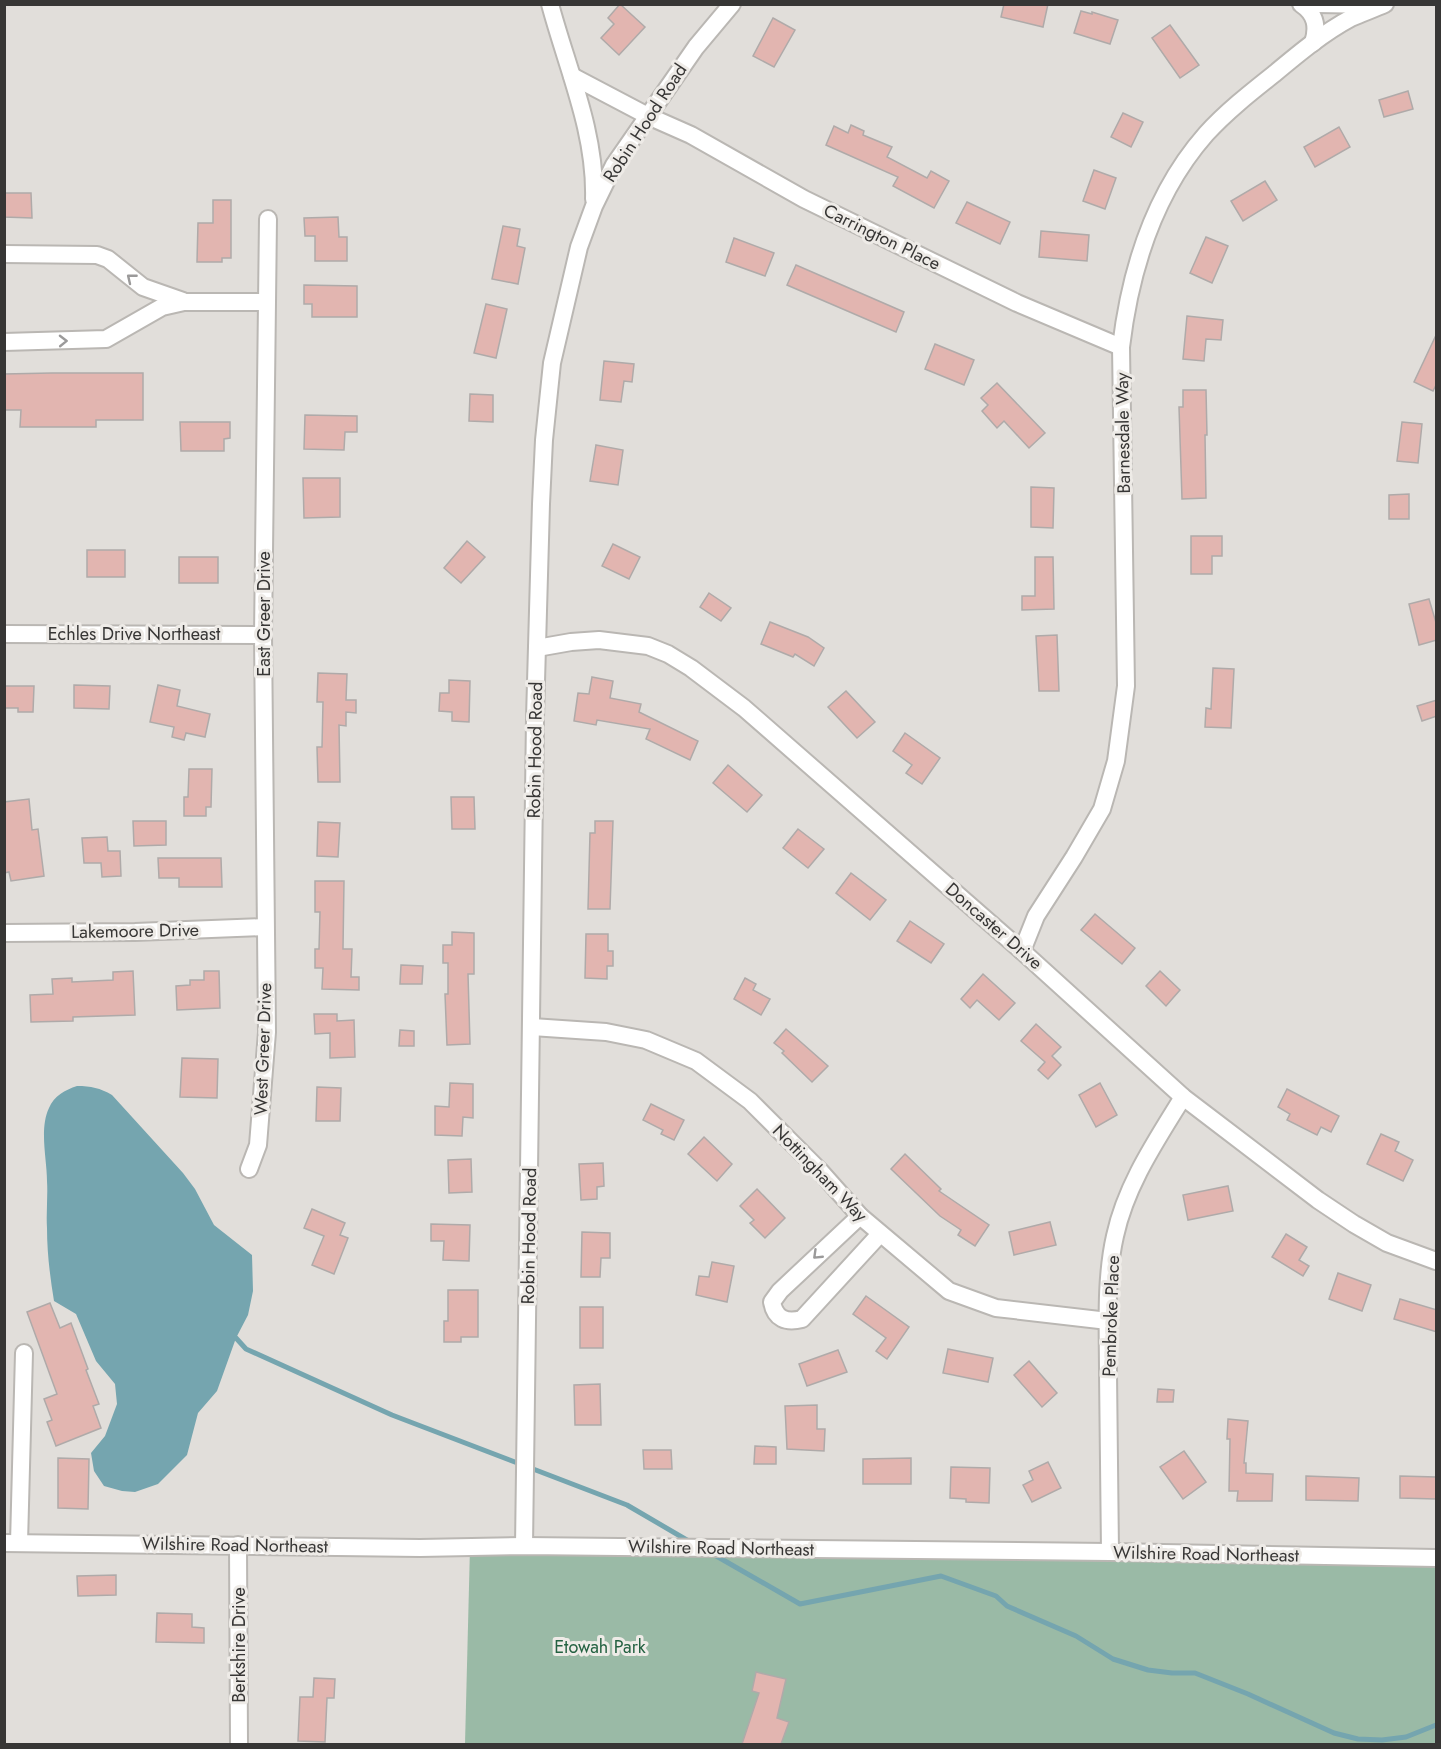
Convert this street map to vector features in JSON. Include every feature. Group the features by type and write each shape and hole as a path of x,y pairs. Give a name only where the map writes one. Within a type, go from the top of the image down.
{"street":[{"path":"550,4 590,145 595,172 594,206"},
{"name":"Robin Hood Road","path":"524,1546 540,504 552,363 579,247 594,206 614,165 696,47 732,4"},
{"path":"1301,4 1308,9 1317,27 1313,43"},
{"path":"1317,4 1384,4"},
{"name":"Barnesdale Way","path":"1022,951 1036,916 1102,809 1116,761 1126,686 1124,421 1121,347 1127,305 1146,240 1159,206 1173,180 1205,135 1235,105 1313,43 1352,18 1384,4"},
{"name":"Carrington Place","path":"572,75 648,116 691,135 804,199 1006,298 1121,347"},
{"name":"East Greer Drive","path":"265,927 263,635 268,219"},
{"path":"4,254 97,255 108,260 143,287 159,295 184,302"},
{"path":"4,342 106,339 162,307 184,302 266,302"},
{"name":"Echles Drive Northeast","path":"4,634 263,635"},
{"name":"Doncaster Drive","path":"537,648 599,640 648,646 668,654 744,708 1022,951 1183,1097 1318,1200 1354,1224 1388,1243 1437,1261"},
{"name":"Lakemoore Drive","path":"4,933 135,932 265,927"},
{"name":"West Greer Drive","path":"249,1169 258,1145 267,1032 265,927"},
{"name":"Nottingham Way","path":"532,1027 594,1031 646,1040 696,1061 750,1101 820,1171 860,1216 949,1291 996,1308 1108,1321"},
{"name":"Pembroke Place","path":"1110,1552 1108,1321 1110,1274 1115,1236 1124,1207 1143,1163 1183,1097"},
{"path":"860,1216 780,1291 772,1302 774,1311 782,1319 791,1322 802,1319 880,1234"},
{"path":"12,1543 24,1353"},
{"name":"Wilshire Road Northeast","path":"12,1543 1110,1552 1437,1558"},
{"name":"Berkshire Drive","path":"238,1545 239,1744"}],"green space":[{"name":"Etowah Park","path":"470,1547 1436,1558 1436,1744 465,1744"}],"water":[{"path":"77,1086 95,1088 112,1095 183,1173 195,1189 214,1225 252,1255 253,1291 248,1315 236,1338 217,1391 198,1413 187,1455 158,1484 135,1492 104,1486 94,1471 91,1453 105,1436 117,1404 115,1384 96,1361 76,1314 54,1301 51,1283 47,1237 44,1125 54,1100"}],"building":[{"path":"620,4 645,27 619,55 601,38 614,24 608,18"},
{"path":"1004,4 1048,4 1043,27 1001,17"},
{"path":"1081,11 1118,20 1110,44 1074,33"},
{"path":"773,18 795,30 774,67 753,56"},
{"path":"1170,25 1199,65 1180,78 1152,38"},
{"path":"1408,91 1413,109 1384,117 1379,100"},
{"path":"1123,113 1143,122 1131,147 1111,137"},
{"path":"851,125 864,131 863,135 892,147 887,157 927,178 931,171 949,181 934,208 893,186 898,177 826,145 834,126 848,133"},
{"path":"1339,127 1350,147 1315,167 1304,147"},
{"path":"1094,170 1116,178 1105,209 1083,201"},
{"path":"1265,181 1277,200 1243,221 1231,201"},
{"path":"4,193 31,193 32,218 4,217"},
{"path":"213,200 231,200 231,258 222,258 222,262 197,262 198,223 213,223"},
{"path":"967,202 1010,222 1000,244 956,223"},
{"path":"338,217 339,237 347,237 347,261 315,261 315,236 305,236 304,218"},
{"path":"503,226 520,229 517,246 525,248 518,284 492,279"},
{"path":"1041,231 1089,235 1087,261 1039,257"},
{"path":"1206,237 1228,246 1212,283 1190,273"},
{"path":"734,238 774,253 765,276 726,262"},
{"path":"796,265 904,312 896,332 787,285"},
{"path":"304,285 357,286 357,317 312,317 312,304 304,304"},
{"path":"486,304 507,309 496,358 474,353"},
{"path":"1187,316 1223,320 1221,340 1206,339 1204,361 1183,359"},
{"path":"1437,333 1437,383 1433,391 1414,382"},
{"path":"935,344 974,360 964,385 925,369"},
{"path":"604,361 634,364 632,382 624,381 621,402 600,400"},
{"path":"143,373 143,420 96,420 96,427 20,427 21,410 4,410 4,374"},
{"path":"997,383 1045,433 1029,448 1004,421 997,428 982,411 988,405 981,398"},
{"path":"1183,390 1206,390 1206,498 1182,499 1179,407 1183,407"},
{"path":"470,394 493,395 493,422 469,421"},
{"path":"305,415 357,416 357,432 345,432 344,450 304,449"},
{"path":"180,422 230,422 230,438 224,439 224,451 181,451"},
{"path":"1402,422 1422,424 1418,463 1397,461"},
{"path":"596,445 623,450 618,485 590,481"},
{"path":"303,478 340,478 340,517 304,518"},
{"path":"1031,487 1054,488 1053,528 1031,527"},
{"path":"1409,494 1409,519 1389,519 1389,495"},
{"path":"1191,536 1222,536 1222,556 1212,556 1212,574 1191,574"},
{"path":"467,541 485,557 461,583 444,568"},
{"path":"613,544 640,557 629,579 602,566"},
{"path":"87,550 125,550 125,577 87,577"},
{"path":"179,557 218,557 218,583 179,583"},
{"path":"1035,557 1053,557 1054,609 1022,610 1022,596 1035,596"},
{"path":"709,593 731,608 721,621 700,607"},
{"path":"1429,599 1437,626 1437,640 1419,645 1409,604"},
{"path":"770,622 808,637 824,648 814,666 795,654 793,657 761,644"},
{"path":"1057,635 1059,691 1039,691 1036,636"},
{"path":"1213,668 1234,669 1231,728 1205,727 1206,708 1211,709"},
{"path":"318,673 347,674 346,700 356,700 356,713 346,712 346,726 339,725 340,782 318,782 317,747 322,747 323,702 317,702"},
{"path":"592,677 613,681 610,698 641,704 639,712 698,741 690,760 646,739 650,729 597,720 596,725 574,721 578,693 589,694"},
{"path":"449,680 470,681 469,722 452,721 452,712 439,711 440,693 449,693"},
{"path":"74,685 110,686 109,709 74,708"},
{"path":"158,685 180,690 177,706 210,714 205,737 186,733 184,740 172,737 174,727 150,722"},
{"path":"4,686 34,686 33,712 18,712 18,708 4,708"},
{"path":"846,691 875,722 857,738 828,707"},
{"path":"1437,700 1437,716 1422,721 1417,706"},
{"path":"905,733 940,758 922,784 906,773 912,765 893,751"},
{"path":"728,765 762,795 747,812 713,783"},
{"path":"189,769 212,769 211,807 206,807 206,816 184,816 184,797 188,797"},
{"path":"451,797 474,797 475,829 452,829"},
{"path":"29,799 32,830 38,829 44,876 11,881 9,872 4,873 4,802"},
{"path":"133,821 166,821 166,845 134,846"},
{"path":"595,821 613,821 610,909 588,909 590,833 595,833"},
{"path":"318,822 340,823 338,857 317,856"},
{"path":"798,829 824,849 808,868 783,848"},
{"path":"107,837 108,851 120,851 121,876 102,877 101,863 84,863 82,838"},
{"path":"158,858 221,858 222,887 179,887 179,878 159,878"},
{"path":"851,873 886,900 870,920 836,893"},
{"path":"315,881 344,881 343,949 352,949 351,977 359,977 359,990 322,989 323,968 315,968 315,949 319,949 320,912 315,912"},
{"path":"1095,914 1135,948 1122,964 1081,930"},
{"path":"910,921 944,944 931,963 897,941"},
{"path":"452,932 474,933 474,974 468,974 470,1044 447,1045 445,994 448,994 448,963 443,963 443,945 452,945"},
{"path":"586,934 608,934 608,951 613,951 613,966 607,966 607,979 585,978"},
{"path":"401,965 423,966 422,984 400,984"},
{"path":"133,971 135,1015 73,1017 73,1021 31,1022 30,995 53,994 52,979 72,978 72,982 113,980 113,972"},
{"path":"204,971 219,971 220,1008 177,1010 176,986 190,985 190,980 204,980"},
{"path":"1160,971 1180,990 1166,1006 1146,986"},
{"path":"983,974 1015,1003 999,1020 977,1000 970,1008 961,999"},
{"path":"745,978 756,984 753,990 770,999 761,1015 734,999"},
{"path":"314,1014 337,1014 337,1021 354,1020 355,1057 330,1058 330,1033 315,1034"},
{"path":"1036,1024 1061,1047 1052,1056 1061,1065 1048,1079 1038,1070 1045,1062 1021,1041"},
{"path":"786,1029 828,1066 812,1082 774,1043"},
{"path":"400,1030 414,1031 414,1046 399,1046"},
{"path":"182,1058 218,1059 217,1098 180,1097"},
{"path":"450,1083 473,1084 473,1118 463,1117 462,1136 435,1135 435,1106 449,1107"},
{"path":"1100,1083 1117,1115 1096,1127 1079,1095"},
{"path":"317,1087 341,1088 340,1121 316,1121"},
{"path":"1287,1089 1339,1116 1331,1132 1321,1127 1317,1135 1287,1120 1290,1114 1278,1107"},
{"path":"651,1104 684,1120 674,1140 661,1134 663,1130 643,1120"},
{"path":"1381,1134 1399,1142 1395,1151 1413,1160 1403,1181 1367,1164"},
{"path":"704,1137 732,1164 717,1181 688,1154"},
{"path":"905,1154 941,1189 939,1191 989,1225 975,1246 958,1235 961,1230 940,1216 891,1169"},
{"path":"471,1159 472,1192 449,1193 448,1160"},
{"path":"603,1163 604,1186 597,1187 597,1199 581,1200 579,1164"},
{"path":"1228,1186 1233,1211 1188,1220 1183,1195"},
{"path":"757,1189 785,1218 765,1238 750,1223 754,1220 740,1206"},
{"path":"312,1209 345,1223 340,1235 348,1238 334,1274 312,1265 324,1236 304,1228"},
{"path":"1050,1222 1056,1245 1014,1255 1009,1232"},
{"path":"431,1224 470,1225 469,1261 443,1260 444,1241 431,1241"},
{"path":"582,1232 610,1233 610,1258 601,1258 600,1277 581,1277"},
{"path":"1286,1234 1307,1247 1299,1260 1309,1266 1303,1276 1272,1257"},
{"path":"712,1262 734,1266 727,1302 696,1295 699,1276 709,1277"},
{"path":"1338,1273 1371,1285 1362,1311 1329,1299"},
{"path":"448,1290 478,1290 478,1337 461,1337 461,1342 444,1342 444,1321 448,1321"},
{"path":"866,1296 909,1327 887,1359 876,1351 886,1338 853,1314"},
{"path":"1400,1299 1437,1310 1437,1332 1394,1319"},
{"path":"50,1303 60,1328 71,1323 99,1404 93,1406 101,1428 56,1446 47,1422 52,1420 44,1399 57,1394 27,1312"},
{"path":"580,1307 603,1307 603,1348 580,1348"},
{"path":"948,1349 993,1358 988,1382 943,1373"},
{"path":"838,1350 847,1372 807,1386 799,1364"},
{"path":"1029,1361 1057,1393 1042,1407 1014,1375"},
{"path":"600,1384 601,1425 575,1425 574,1385"},
{"path":"1158,1389 1174,1390 1173,1402 1157,1402"},
{"path":"817,1405 817,1429 825,1429 824,1451 787,1449 785,1406"},
{"path":"1228,1419 1248,1421 1244,1463 1246,1463 1246,1473 1273,1474 1272,1501 1237,1501 1238,1491 1229,1491"},
{"path":"755,1446 776,1447 776,1464 754,1464"},
{"path":"643,1450 671,1450 672,1469 644,1469"},
{"path":"1184,1451 1206,1482 1183,1499 1160,1467"},
{"path":"58,1458 89,1459 88,1509 58,1508"},
{"path":"911,1458 911,1484 863,1484 863,1459"},
{"path":"1048,1462 1061,1488 1032,1502 1023,1485 1033,1480 1029,1471"},
{"path":"951,1467 990,1468 989,1503 966,1502 966,1499 950,1498"},
{"path":"1306,1476 1359,1478 1358,1501 1306,1500"},
{"path":"1400,1476 1436,1477 1436,1499 1400,1498"},
{"path":"116,1575 116,1595 78,1596 77,1576"},
{"path":"157,1613 192,1614 192,1627 204,1628 204,1643 156,1642"},
{"path":"756,1672 786,1679 777,1718 789,1722 781,1744 742,1744 759,1693 752,1691"},
{"path":"314,1678 335,1679 334,1698 327,1698 325,1742 298,1741 300,1697 313,1697"}],"waterway":[{"path":"236,1338 246,1349 392,1415 627,1505 692,1543"},
{"path":"711,1553 800,1604 941,1576 996,1596 1007,1606 1076,1636 1113,1659 1148,1670 1195,1673 1334,1733 1358,1739 1382,1740 1406,1737 1436,1725"}]}
